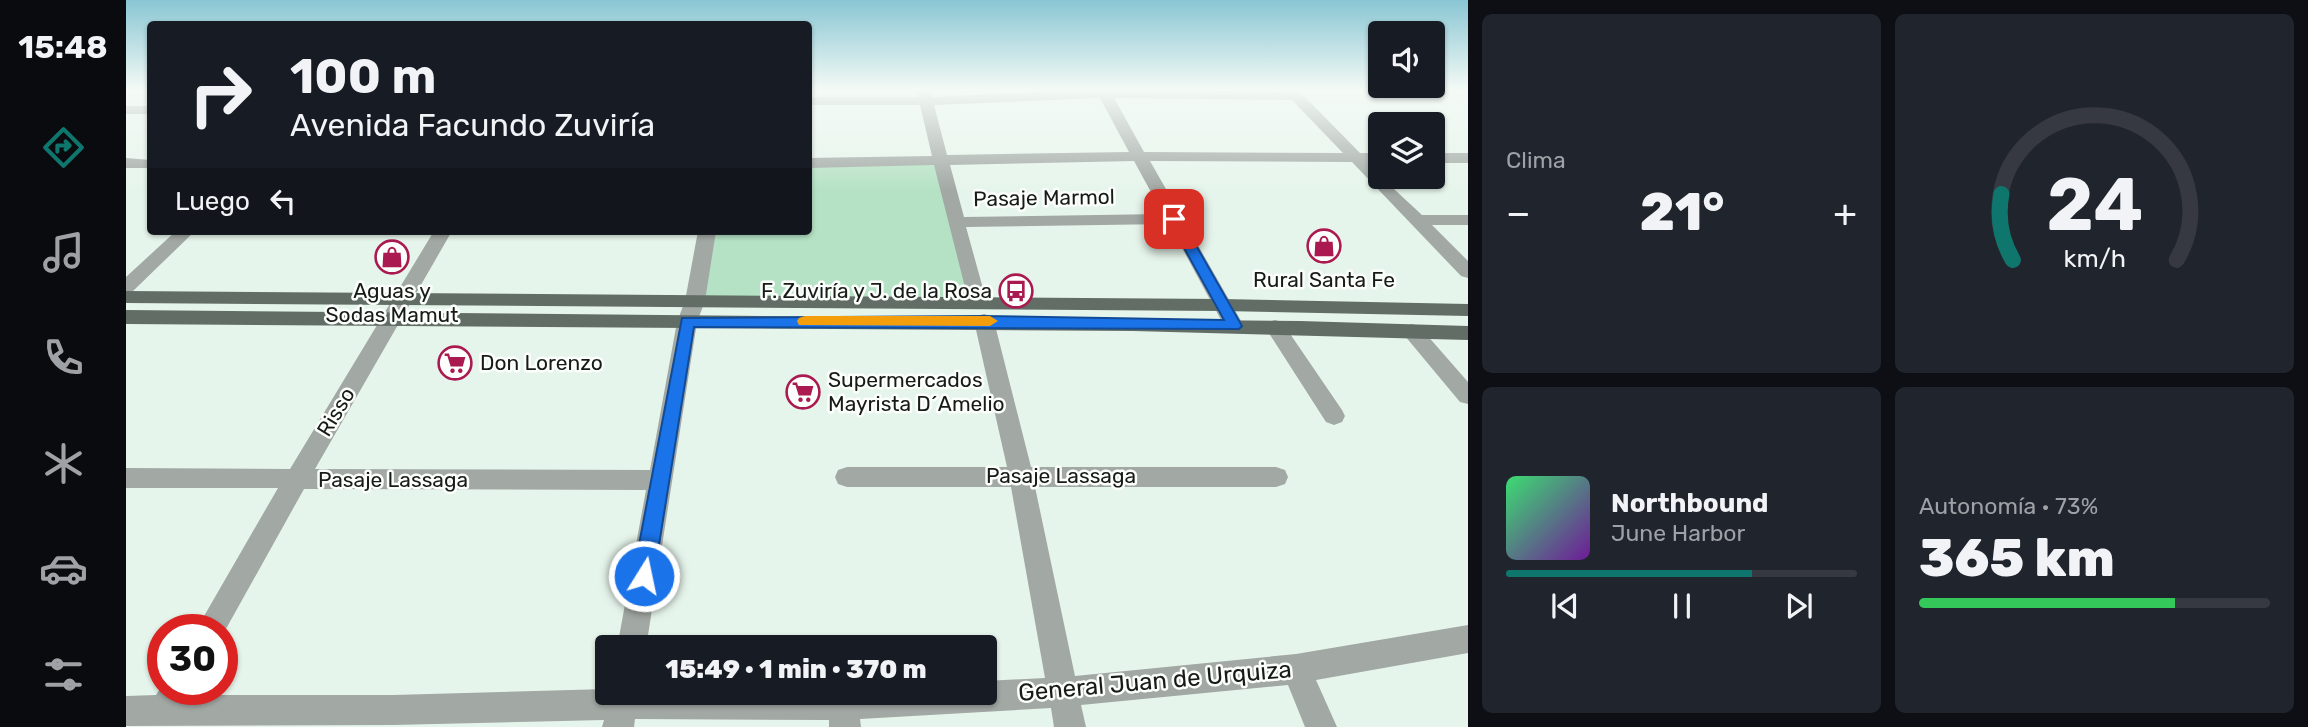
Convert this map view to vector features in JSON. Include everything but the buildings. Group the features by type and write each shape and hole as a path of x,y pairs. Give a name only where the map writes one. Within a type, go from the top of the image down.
{"main road":[{"path":"126,297 402,300 691,311 980,312 1222,305 1468,310"},
{"path":"126,317 388,321 691,311"},
{"path":"980,312 1234,326 1468,333"}],"street":[{"path":"932,123 1021,476 1070,727"},
{"path":"1120,123 1234,326"},
{"path":"1321,123 1468,271"},
{"path":"812,163 1139,156 1368,158"},
{"path":"1445,158 1468,158"},
{"path":"126,163 147,164"},
{"name":"Pasaje Marmol","path":"957,222 1174,219"},
{"path":"1417,220 1468,220"},
{"path":"126,287 182,235"},
{"name":"Risso","path":"219,614 441,235"},
{"path":"633,635 706,235"},
{"path":"1275,327 1334,416"},
{"path":"1412,331 1468,396"},
{"name":"Pasaje Lassaga","path":"846,477 1276,477"},
{"name":"Pasaje Lassaga","path":"126,478 660,480"},
{"name":"General Juan de Urquiza","path":"126,711 165,709 389,718 621,708 845,716 1296,669 1468,639"},
{"path":"1296,669 1321,727"}],"green space":[{"path":"939,163 973,300 697,299 708,235 812,235 812,164"}],"slow traffic":[{"path":"805,321 990,321"}],"place":[{"name":"Rural Santa Fe","path":"1324,246"},
{"name":"Aguas y Sodas Mamut","path":"392,257"},
{"name":"F. Zuviría y J. de la Rosa","path":"1016,291"},
{"name":"Don Lorenzo","path":"455,363"},
{"name":"Supermercados Mayrista D´Amelio","path":"803,392"}],"route":[{"path":"644,576 687,322 984,321 1234,326 1174,219"}]}
